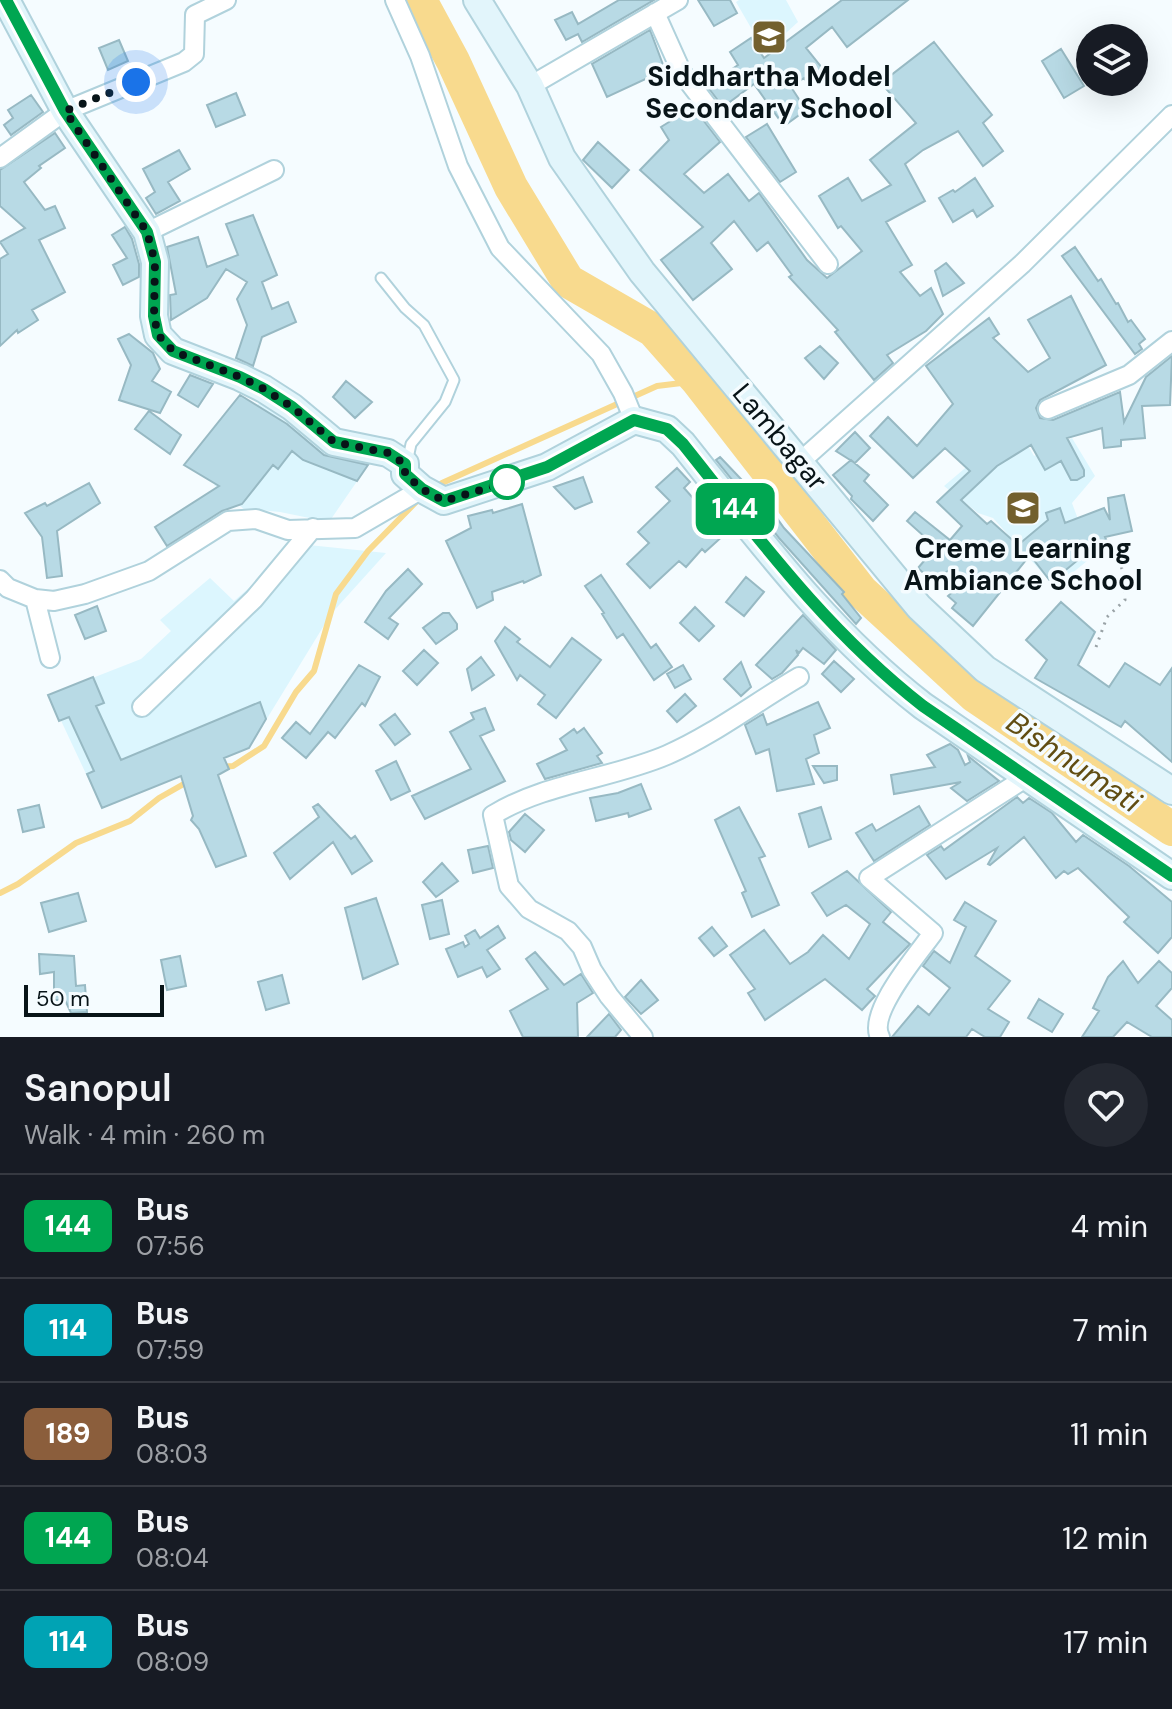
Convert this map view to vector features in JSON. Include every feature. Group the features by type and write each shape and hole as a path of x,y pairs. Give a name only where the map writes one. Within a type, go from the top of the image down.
{"street":[{"path":"6,0 65,111 147,232 155,262 154,316 158,335 173,351 264,389 292,407 334,442 388,453 405,464 431,491"},
{"path":"0,158 65,111 184,62 194,54 195,15 226,0"},
{"path":"395,0 420,56 458,166 500,248 601,354 623,393 632,417"},
{"name":"Lambagar","path":"477,0 530,86 562,158 603,219 642,272 919,607 985,669 1172,791"},
{"path":"530,86 678,0"},
{"path":"655,13 682,73 828,264"},
{"path":"801,461 1022,264 1171,117"},
{"path":"147,232 274,170"},
{"path":"1048,409 1129,375 1172,341"},
{"path":"0,580 8,588 35,599 54,601 85,594 149,571 228,521 256,519 288,530 355,528 431,491 547,467 632,417 667,429 683,444 813,606 884,676 1027,777 1170,864"},
{"path":"142,707 254,599 313,528"},
{"path":"35,599 50,658"},
{"path":"643,1037 609,996 582,947 568,931 529,909 509,886 492,819 497,813 534,795 619,773 670,754 799,677"},
{"path":"880,1037 876,1022 887,1000 933,933 869,878 1027,777"}],"lane":[{"path":"381,278 405,308 424,325 454,380 445,402 411,444 431,491"}],"path":[{"path":"1096,647 1107,617 1125,600 1123,571 1112,547"}],"shaded area":[{"name":"Siddhartha Model Secondary School","path":"786,0 798,22 765,52 736,2"},
{"path":"263,398 371,461 329,522 280,512 260,510 250,514 214,485 230,466 232,436"},
{"name":"Creme Learning Ambiance School","path":"1016,425 1034,456 1072,438 1095,476 1072,503 1092,557 1055,587 993,518 978,513 944,486"},
{"path":"299,544 386,553 331,614 249,748 102,808 49,695 141,659 171,631 160,620 210,578 234,601"}],"building":[{"path":"619,0 654,0 582,42 578,34 566,40 555,20 572,12 578,24"},
{"path":"698,0 730,0 737,13 714,26"},
{"path":"842,0 908,0 847,47 832,27 806,48 823,69 807,82 804,78 791,87 806,110 784,126 754,84 723,107 707,86 738,65 730,52 751,38 764,58"},
{"path":"650,30 665,70 607,97 592,64"},
{"path":"119,40 128,61 108,70 99,48"},
{"path":"934,42 992,115 983,123 1003,151 983,166 958,131 905,164 925,201 886,222 912,265 900,272 920,296 931,288 943,314 926,331 887,355 893,363 874,380 835,332 838,330 789,277 792,275 768,242 757,251 734,221 711,243 732,269 693,300 661,260 703,227 640,170 669,140 661,127 693,107 720,142 684,174 704,193 728,174 749,201 759,193 807,260 827,278 862,251 841,226 838,228 819,196 848,178 862,201 891,185 870,160 916,123 881,83"},
{"path":"1061,49 1076,73 1076,91 1064,98 1042,61"},
{"path":"236,93 245,115 216,127 207,105"},
{"path":"31,95 43,112 11,135 4,125 13,118 8,110"},
{"path":"767,124 796,172 780,182 746,137"},
{"path":"55,133 65,148 39,166 41,168 24,182 45,210 55,206 65,228 39,240 65,292 32,310 38,320 18,333 17,330 0,346 0,259 8,254 0,242 25,228 0,206 0,170"},
{"path":"598,142 629,170 612,188 583,160"},
{"path":"179,150 190,169 168,182 180,201 156,214 146,198 155,192 143,169"},
{"path":"975,178 993,206 977,217 973,210 953,222 939,198 953,190 955,192"},
{"path":"253,215 277,275 262,282 272,309 288,302 296,322 262,337 253,366 236,358 247,325 237,299 247,282 226,269 207,298 171,320 170,295 176,294 167,247 198,237 207,267 238,255 226,224"},
{"path":"125,227 139,264 139,277 123,285 113,265 127,258 112,235"},
{"path":"1075,247 1098,281 1101,279 1118,303 1128,322 1131,320 1145,339 1139,344 1142,349 1135,354 1062,256"},
{"path":"946,263 964,283 943,296 935,271"},
{"path":"1071,296 1106,365 1040,400 1036,408 1040,418 1053,420 1120,392 1124,422 1146,377 1172,356 1170,405 1142,406 1145,438 1121,440 1121,446 1104,448 1102,428 1067,438 1084,470 1084,476 1077,480 1071,480 1061,461 1045,470 1031,445 997,466 961,500 987,524 991,521 1018,545 1048,520 1046,513 1060,508 1065,523 1104,508 1110,520 1108,498 1124,495 1132,531 1105,537 1108,544 1077,556 1078,560 1051,582 1030,555 973,626 952,608 956,603 948,596 965,581 953,567 933,582 918,568 936,547 907,521 915,512 950,540 962,526 937,502 970,471 945,448 913,478 870,436 888,417 917,446 953,404 926,366 989,318 999,334 993,338 1028,372 1050,358 1028,320"},
{"path":"129,334 153,353 160,369 152,381 171,392 160,413 119,400 131,365 118,339"},
{"path":"820,346 838,363 824,379 805,358"},
{"path":"190,375 213,384 198,407 178,395"},
{"path":"346,381 372,402 355,418 333,397"},
{"path":"240,395 287,424 324,455 368,465 357,481 303,460 292,451 278,469 273,465 242,504 222,511 167,546 155,527 219,486 184,465"},
{"path":"149,411 181,435 170,454 135,429"},
{"path":"855,432 870,448 855,463 836,451"},
{"path":"720,457 760,499 762,497 784,528 844,592 842,594 861,618 856,624 779,538 716,460"},
{"path":"851,460 869,475 864,481 888,505 873,521 833,475"},
{"path":"677,468 690,482 684,488 725,534 705,552 702,549 686,567 679,561 650,588 627,564 649,543 638,532 670,501 656,487"},
{"path":"583,477 592,502 575,509 554,487"},
{"path":"89,483 100,503 57,531 62,576 47,578 42,537 25,513 45,503 47,506"},
{"path":"522,504 541,575 492,592 493,600 477,608 446,541 471,528 468,516 492,510 493,513"},
{"path":"408,569 422,584 389,618 398,624 388,639 365,622 386,591"},
{"path":"601,575 651,648 656,644 672,667 654,680 623,634 617,638 585,586"},
{"path":"746,577 764,592 744,616 726,602"},
{"path":"1061,602 1095,632 1078,665 1109,687 1125,663 1160,685 1172,668 1172,762 1125,721 1121,727 1035,678 1047,660 1026,640"},
{"path":"97,606 106,631 85,639 75,615"},
{"path":"695,607 714,626 699,641 680,623"},
{"path":"443,613 449,613 457,629 436,644 423,628"},
{"path":"803,615 836,650 824,664 803,648 799,653 796,650 798,655 772,679 756,665"},
{"path":"505,627 520,639 517,642 550,667 572,638 601,660 556,718 538,704 545,695 520,675 517,680 495,641"},
{"path":"424,650 438,663 417,685 403,671"},
{"path":"481,657 494,675 472,690 467,669"},
{"path":"834,661 854,679 841,692 822,674"},
{"path":"741,662 751,687 741,696 724,679"},
{"path":"359,665 380,677 365,706 362,703 335,738 328,732 306,758 282,738 296,722 310,734"},
{"path":"683,665 691,679 675,688 667,674"},
{"path":"93,677 104,703 96,706 121,760 260,702 266,719 249,748 224,758 229,769 218,775 246,856 216,867 199,829 191,820 193,816 181,776 102,808 87,774 94,771 69,717 59,721 48,695"},
{"path":"685,694 696,706 677,722 667,711"},
{"path":"818,702 830,728 814,735 819,753 806,759 814,784 777,791 769,749 756,754 745,725 763,714 767,725"},
{"path":"485,708 494,730 480,736 505,781 425,819 412,796 471,769 450,732 474,719 471,713"},
{"path":"395,714 410,734 395,745 380,725"},
{"path":"584,728 602,753 597,756 602,763 545,779 537,764 567,750 560,739 574,729 577,733"},
{"path":"950,744 958,750 965,765 970,762 968,756 999,781 967,801 951,788 961,782 894,794 891,775 935,767 927,755"},
{"path":"396,761 410,791 391,800 376,771"},
{"path":"813,766 837,766 837,780 824,783"},
{"path":"641,784 651,809 629,817 628,813 596,821 590,798 618,793"},
{"path":"1017,797 1023,803 1029,798 1052,813 1076,842 1083,835 1129,866 1172,902 1172,937 1158,953 1124,922 1129,917 1078,868 1068,874 1064,871 1056,878 1024,837 990,865 997,848 946,879 927,855 941,846 944,850"},
{"path":"318,804 351,839 355,836 372,861 352,874 333,842 290,879 274,853 319,817 313,807"},
{"path":"39,805 44,827 23,832 18,810"},
{"path":"919,806 930,825 874,861 856,833 872,824 876,831"},
{"path":"739,807 765,856 759,858 779,905 752,917 742,893 746,891 715,820"},
{"path":"821,807 831,839 809,847 799,814"},
{"path":"525,814 544,830 525,852 511,840 509,832"},
{"path":"488,846 493,868 473,873 468,850"},
{"path":"442,863 458,881 436,897 423,882"},
{"path":"847,871 891,912 883,922 910,944 867,989 875,996 862,1010 825,979 765,1020 748,993 755,989 730,955 764,930 790,964 808,952 823,935 849,959 870,924 846,905 827,916 812,893"},
{"path":"78,893 86,921 49,932 41,903"},
{"path":"376,898 398,964 363,979 345,908"},
{"path":"442,900 449,934 430,939 422,905"},
{"path":"965,902 996,921 975,956 1010,981 988,1009 1009,1022 1000,1037 985,1037 972,1029 966,1037 892,1037 918,1006 929,1015 950,988 923,966 934,951 950,963 966,927 954,920"},
{"path":"498,926 505,938 487,950 500,969 487,977 482,967 458,977 446,949 463,942 465,947 469,944 465,936 475,930 480,938"},
{"path":"712,927 727,946 714,956 699,938"},
{"path":"535,952 564,985 581,974 593,993 577,1003 578,1037 523,1037 510,1011 548,989 526,959"},
{"path":"39,954 74,956 76,986 85,985 87,1012 71,1013 65,1000 54,1000 54,972 40,974"},
{"path":"180,956 186,986 167,990 161,960"},
{"path":"1123,961 1138,983 1159,961 1172,973 1172,988 1156,1006 1172,1020 1172,1037 1152,1037 1127,1022 1113,1037 1082,1037 1099,1011 1093,1008 1108,977"},
{"path":"282,975 289,1003 266,1010 258,982"},
{"path":"641,980 658,1000 641,1014 625,997"},
{"path":"1039,999 1063,1014 1052,1032 1028,1018"},
{"path":"609,1014 621,1030 615,1037 587,1037"}],"waterway":[{"name":"Bishnumati","path":"420,0 453,61 511,187 568,281 653,330 698,381 861,591 975,696 1172,829"},
{"path":"442,483 657,386 698,381"},
{"path":"220,767 233,766 264,746 296,692 314,671 336,594 368,551 417,501"},
{"path":"0,893 76,843 130,821 159,798 189,781"}],"bus line":[{"name":"144","path":"6,0 65,111 147,232 155,262 154,316 158,335 173,351 264,389 292,407 334,442 388,453 405,464 405,474 422,489 444,501 455,500 547,467 634,420 667,429 683,444 813,606 884,676 1172,876"}],"place":[{"name":"Siddhartha Model Secondary School","path":"769,37"},
{"name":"Creme Learning Ambiance School","path":"1023,508"}],"route":[{"path":"136,82 65,111 147,232 155,262 154,316 158,335 173,351 264,389 292,407 334,442 388,453 405,464 405,474 422,489 444,501 507,482"}]}
